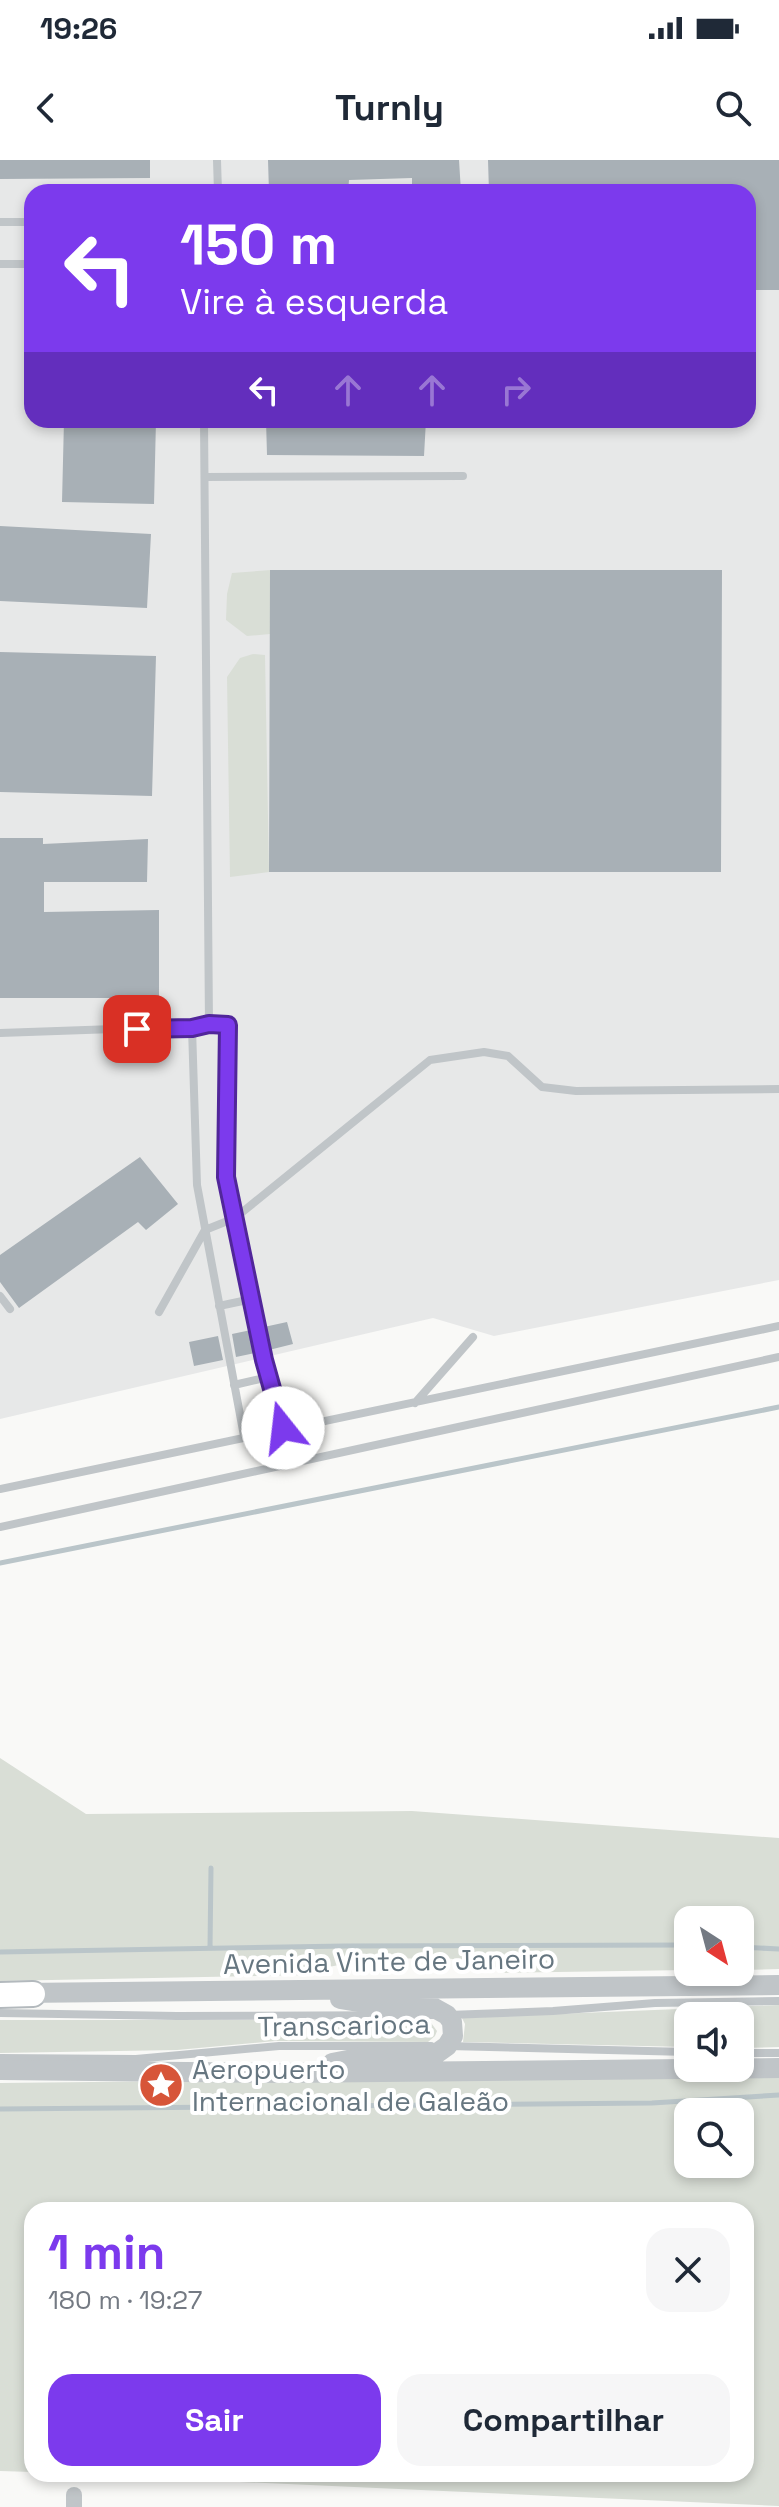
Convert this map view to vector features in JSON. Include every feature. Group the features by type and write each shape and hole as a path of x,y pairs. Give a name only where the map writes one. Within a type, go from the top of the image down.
{"main road":[{"path":"0,1994 33,1994"}],"street":[{"name":"Avenida Vinte de Janeiro","path":"33,1994 779,1985"},
{"path":"280,1990 370,2004 429,2005 447,2015 454,2029 447,2046 433,2056 363,2057 281,2073"},
{"path":"0,2070 281,2073 779,2068"}],"lane":[{"path":"217,160 218,184"},
{"path":"0,222 24,222"},
{"path":"0,264 24,264"},
{"path":"204,428 209,1024"},
{"path":"205,477 463,476"},
{"path":"0,1033 228,1025 226,1177 283,1428"},
{"path":"192,1028 197,1185 244,1436"},
{"path":"159,1312 205,1230 235,1218 430,1060 484,1052 508,1056 542,1087 576,1091 779,1089"},
{"path":"0,1296 10,1309"},
{"path":"219,1306 252,1299"},
{"path":"0,1489 779,1326"},
{"path":"415,1403 473,1337"},
{"path":"0,1527 779,1357"},
{"path":"234,1385 269,1377"},
{"name":"Transcarioca","path":"0,2013 447,2015 655,2003 779,2001"},
{"name":"Transcarioca","path":"0,2058 136,2059 279,2046 447,2046 674,2052"},
{"path":"754,2053 779,2053"}],"shaded area":[{"path":"0,160 779,160 779,1280 494,1336 433,1318 0,1419"},
{"path":"271,570 270,634 247,636 226,620 232,573"},
{"path":"253,654 265,655 269,872 230,877 227,677 240,658"},
{"path":"0,1758 86,1814 412,1811 779,1838 779,1969 754,1970 754,1906 674,1906 674,1970 499,1973 499,1968 447,1958 370,1959 313,1970 311,1975 0,1981"},
{"path":"779,2005 779,2047 754,2048 754,2006"},
{"path":"674,2009 674,2047 463,2042 465,2024 462,2018"},
{"path":"0,2020 429,2020 437,2031 428,2042 275,2041 177,2050 0,2053"},
{"path":"754,2075 779,2075 779,2506 242,2482 754,2482 754,2202 24,2202 24,2472 0,2471 0,2083 674,2076 674,2082 754,2082"}],"building":[{"path":"0,160 150,160 150,178 0,179"},
{"path":"268,160 459,160 460,184 412,184 412,178 349,180 349,184 269,184"},
{"path":"488,160 779,160 779,290 756,290 756,184 489,184"},
{"path":"64,428 156,428 154,504 62,502"},
{"path":"266,428 426,428 424,456 267,455"},
{"path":"0,526 151,534 147,608 0,601"},
{"path":"270,570 722,570 721,872 269,872"},
{"path":"0,652 156,656 152,796 0,792"},
{"path":"0,838 43,838 43,844 148,839 147,882 44,882 44,912 159,910 159,998 0,998"},
{"path":"140,1157 178,1204 146,1230 138,1222 19,1308 0,1282 0,1255"},
{"path":"287,1322 293,1344 269,1350 264,1327"},
{"path":"251,1330 255,1353 236,1357 232,1334"},
{"path":"218,1336 223,1360 194,1366 189,1342"}],"waterway":[{"path":"0,1563 779,1407"},
{"path":"210,1948 211,1868"},
{"path":"0,1952 345,1946 674,1945"},
{"path":"754,1948 779,1949"},
{"path":"0,2109 652,2103 779,2095"}],"place":[{"name":"Aeropuerto Internacional de Galeão","path":"161,2085"}],"route":[{"path":"137,1029 228,1025 226,1177 264,1360 283,1428"}]}
